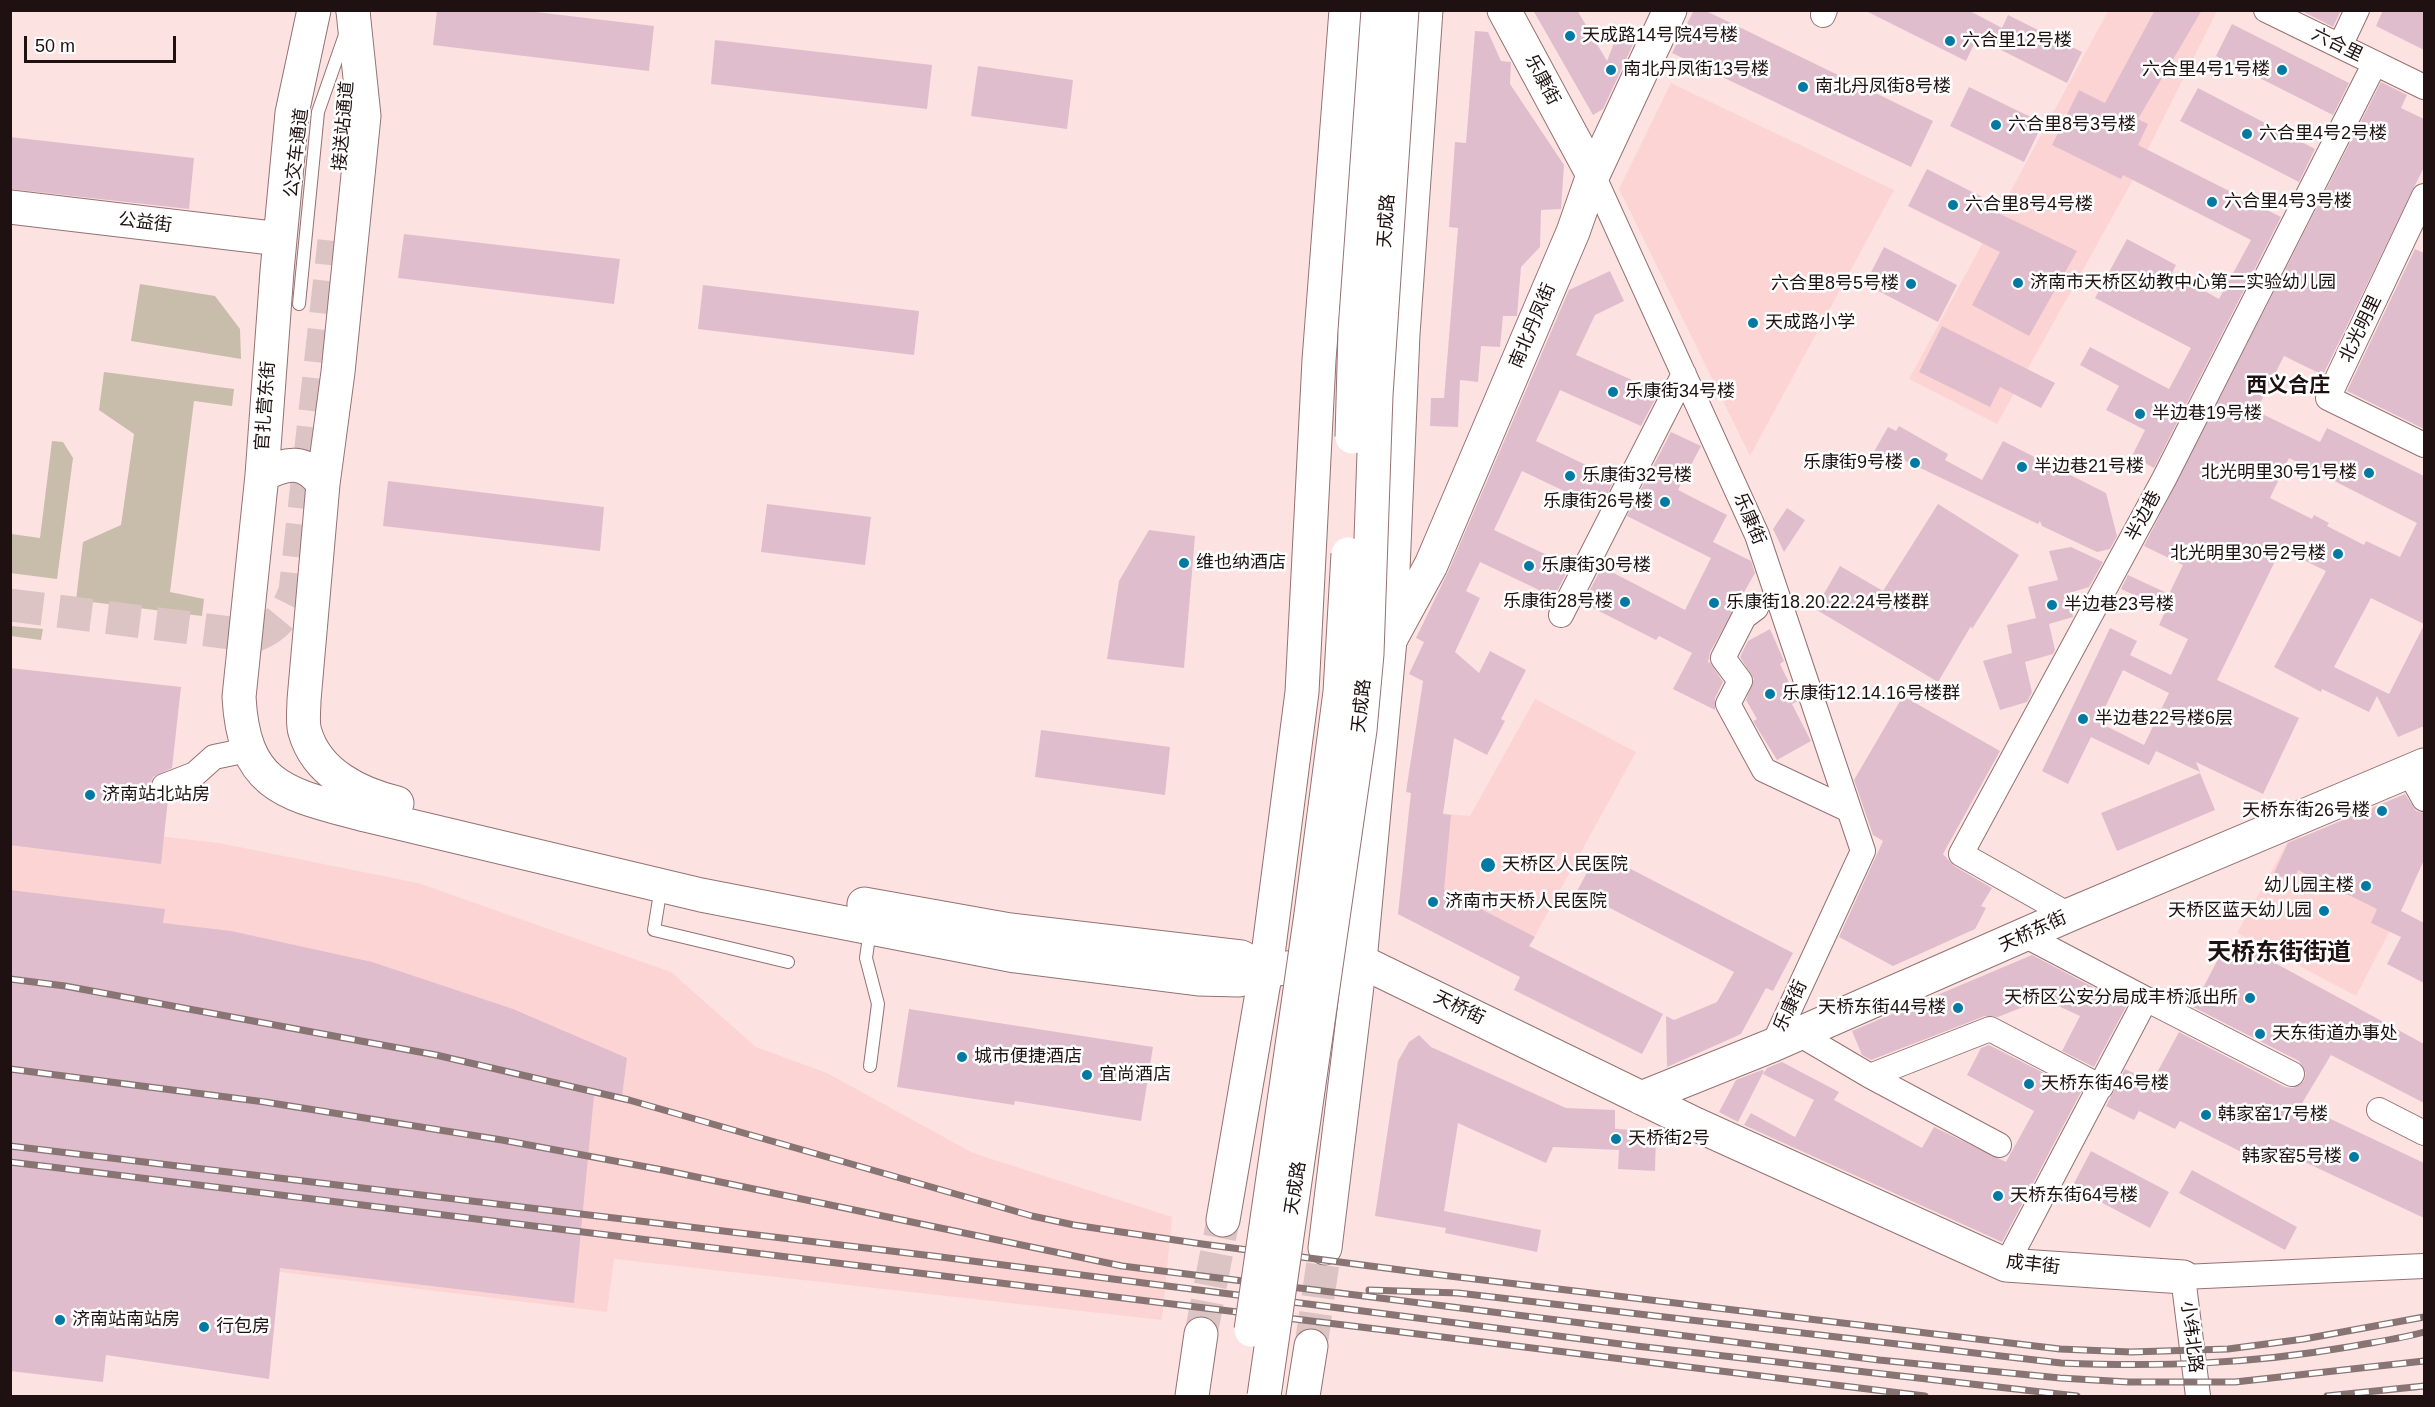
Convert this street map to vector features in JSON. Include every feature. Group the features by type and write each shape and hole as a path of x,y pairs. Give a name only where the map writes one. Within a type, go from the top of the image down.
{"main road":[{"name":"官扎营东街","path":"314,10 292,113 262,475 239,697 240,726 248,750 260,772 281,788 310,801 661,886 871,928 1016,956 1198,979 1239,981 1266,970"},
{"path":"1223,1220 1266,970 1302,692 1319,360 1346,10"},
{"name":"天成路","path":"1241,1396 1311,914 1340,692 1349,539 1355,331 1378,10"},
{"name":"天成路","path":"1264,1396 1360,730 1367,654 1376,396 1402,10"},
{"name":"天成路","path":"1325,1248 1360,961 1390,639 1403,334 1425,10"},
{"name":"乐康街","path":"1504,10 1593,174"},
{"name":"南北丹凤街","path":"1390,639 1436,555 1573,232 1593,174 1670,10"},
{"path":"353,11 364,116 338,372 323,484 304,700 304,731 312,749 337,778 368,796 690,872 1010,930 1241,957 1266,970 1360,961"},
{"name":"接送站通道","path":"334,241 353,11"},
{"name":"公益街","path":"10,207 280,239"},
{"path":"262,475 279,467 294,464 313,470 323,484"},
{"name":"天桥东街","path":"1641,1098 1786,1040 2026,936 2068,915 2419,779"},
{"name":"天桥街","path":"1360,961 1641,1098"},
{"name":"成丰街","path":"1641,1098 2006,1265 2183,1277"},
{"path":"1192,1396 1201,1334"},
{"path":"1303,1396 1311,1346"}],"street":[{"name":"六合里","path":"2266,10 2375,63"},
{"path":"2340,46 2357,10"},
{"path":"2375,63 2424,87"},
{"name":"半边巷","path":"2068,915 1961,854 2164,479 2375,63"},
{"name":"乐康街","path":"1593,174 1757,535 1863,851 1786,1040"},
{"name":"北光明里","path":"2424,196 2328,398 2424,445"},
{"path":"1561,615 1684,374"},
{"path":"1756,608 1744,616 1723,658 1740,681 1728,704 1764,770 1850,810"},
{"path":"164,786 195,774 214,757 248,750"},
{"path":"2026,936 2292,1074"},
{"path":"2006,1265 2146,999"},
{"path":"1870,1076 1990,1029 2101,1087"},
{"path":"1786,1040 1870,1076 1999,1145"},
{"path":"2379,1110 2424,1133"},
{"name":"成丰街","path":"2183,1277 2424,1266"},
{"name":"小纬北路","path":"2183,1277 2198,1396"}],"lane":[{"name":"公交车通道","path":"298,304 318,112 353,11"},
{"path":"661,886 654,930 788,962"},
{"path":"870,1066 878,1004 866,958 871,928"}],"shaded area":[{"name":"济南市天桥区幼教中心第二实验幼儿园","path":"2108,11 2217,11 2129,187 1997,424 1909,379"},
{"name":"天成路小学","path":"1671,83 1894,190 1750,456 1619,189"},
{"path":"140,284 215,296 240,329 241,359 131,341"},
{"path":"104,372 234,389 232,406 194,401 170,592 204,599 202,616 76,600 83,542 121,525 134,434 99,410"},
{"path":"52,441 63,442 73,458 57,579 10,573 11,534 40,538"},
{"path":"11,626 43,629 41,640 11,636"},
{"name":"天桥区人民医院","path":"1535,699 1636,752 1514,974 1398,914 1409,810 1470,816"},
{"path":"11,819 219,843 418,883 671,972 756,1047 827,1073 973,1153 1172,1217 1162,1320 614,1259 607,1312 11,1239"},
{"name":"天桥区蓝天幼儿园","path":"2292,834 2411,890 2356,996 2237,933"}],"building":[{"path":"437,10 519,10 654,26 649,71 433,45"},
{"path":"1533,10 1577,10 1607,61 1619,30 1636,38 1603,109 1593,115"},
{"name":"南北丹凤街8号楼","path":"1694,10 1704,10 1933,121 1911,167 1672,53"},
{"path":"1864,10 1968,10 2002,28 2008,15 2082,52 2067,83 1977,38 1966,61"},
{"path":"2155,10 2202,10 2138,119 2148,124 2138,145 2281,217 2154,468 2132,456 2145,430 2106,410 2119,386 2080,365 2090,347 2169,389 2191,348 2095,298 2127,239 2176,265 2172,273 2219,299 2251,240 2123,175 2121,179 2052,145 2079,90 2105,103"},
{"path":"2300,10 2341,10 2333,27"},
{"path":"2383,10 2424,10 2424,50 2376,26"},
{"name":"六合里4号1号楼","path":"2232,24 2349,83 2333,115 2216,56"},
{"path":"1475,31 1488,32 1501,61 1511,62 1510,84 1564,165 1561,209 1541,210 1540,247 1521,267 1517,316 1503,316 1500,347 1481,346 1478,382 1460,380 1458,427 1430,426 1431,398 1444,398 1458,228 1449,227 1455,142 1466,143"},
{"path":"715,40 932,65 927,109 711,84"},
{"path":"978,66 1073,80 1067,129 971,116"},
{"path":"2381,82 2407,95 2401,108 2424,119 2424,167 2323,375 2284,356 2256,411 2320,442 2327,428 2424,476 2424,624 2371,598 2334,667 2389,694 2424,625 2424,726 2398,737 2377,696 2369,712 2322,689 2321,692 2274,667 2326,571 2281,549 2217,680 2299,718 2263,794 2196,762 2200,772 2156,751 2149,765 2091,737 2068,784 2042,771 2110,628 2137,641 2130,655 2171,675 2188,639 2159,625 2166,610 2121,589 2128,575 2169,594 2183,565 2144,546","holes":["2289,458 2417,523 2400,557 2366,541 2364,545 2327,526 2329,523 2314,515 2312,519 2270,498","2123,670 2169,693 2144,745 2098,722"]},
{"name":"六合里8号3号楼","path":"1969,87 2043,123 2024,162 1950,126"},
{"name":"六合里4号2号楼","path":"2198,88 2315,149 2299,182 2180,121"},
{"path":"10,137 194,158 189,209 10,189"},
{"path":"1927,169 1998,205 1994,211 2077,251 2029,336 1972,305 2000,252 1908,206"},
{"path":"404,234 620,259 614,304 398,278"},
{"name":"六合里8号5号楼","path":"1884,247 1957,285 1938,322 1865,284"},
{"path":"2415,249 2424,253 2424,429 2347,391"},
{"path":"1610,271 1624,301 1595,315 1576,355 1659,392 1641,426 1560,390 1536,441 1615,479 1600,508 1522,471 1494,530 1570,566 1554,597 1480,562 1466,591 1480,598 1455,652 1479,673 1490,651 1526,670 1501,719 1505,721 1487,755 1454,738 1443,814 1451,815 1444,890 1535,937 1529,946 1663,1014 1642,1054 1514,990 1520,977 1398,914 1411,793 1406,792 1423,681 1409,674 1424,642 1416,638 1448,572 1569,290"},
{"path":"703,285 919,311 914,355 698,329"},
{"path":"1942,326 2055,383 2041,408 2000,387 1990,407 1919,372"},
{"name":"半边巷21号楼","path":"1899,426 1948,454 1945,460 1982,480 2003,441 2106,493 2117,536 2110,549 2097,552 2042,526 2040,521 2038,524 1895,456 1889,468 1871,457 1888,427 1896,431"},
{"path":"1671,432 1701,446 1678,490 1727,515 1713,542 1751,561 1755,573 1710,652 1708,663 1710,662 1723,682 1715,698 1715,710 1673,689 1692,653 1659,636 1656,640 1583,603 1602,567 1685,610 1711,558 1627,516"},
{"path":"388,481 604,507 600,551 383,526"},
{"path":"767,504 871,517 865,565 761,552"},
{"path":"1938,504 2019,555 1972,629 1971,626 1938,682 1815,609 1840,566 1883,591"},
{"path":"1787,508 1805,520 1784,552 1773,529"},
{"path":"1149,530 1195,536 1184,668 1107,659 1119,581"},
{"name":"半边巷23号楼","path":"2071,547 2103,562 2089,587 2069,593 2073,617 2049,624 2055,650 2053,654 2025,662 2032,692 2027,702 2000,710 1983,661 2012,653 2007,625 2036,618 2028,587 2058,580 2049,551"},
{"name":"乐康街12.14.16号楼群","path":"1770,629 1784,661 1780,664 1798,701 1792,704 1811,741 1777,760 1753,721 1757,719 1746,700 1754,679 1740,657 1748,641"},
{"name":"济南站北站房","path":"10,668 181,687 172,768 153,777 150,784 155,797 168,799 161,864 10,845"},
{"path":"1903,696 2000,751 1943,854 1954,866 1992,888 1981,906 1986,908 1975,929 1893,966 1839,937 1883,841 1873,835 1854,780"},
{"path":"1041,730 1170,747 1165,795 1035,777"},
{"path":"2200,773 2215,810 2117,851 2101,813"},
{"path":"2405,794 2416,811 2424,813 2424,860 2401,911 2424,923 2424,983 2387,964 2401,937 2371,923 2377,909 2298,870 2293,882 2274,873 2288,843"},
{"path":"1598,852 1793,953 1773,991 1766,988 1741,1034 1667,1067 1666,1016 1674,1020 1717,1002 1734,972 1577,891"},
{"path":"10,890 165,909 163,923 231,931 372,962 513,1009 627,1058 622,1096 594,1095 574,1303 280,1268 269,1379 106,1355 103,1382 10,1371"},
{"path":"2229,938 2424,1044 2424,1103 2331,1055 2301,1105 2424,1163 2424,1218 2275,1148 2267,1165 2180,1121 2175,1129 2139,1111 2134,1120 2106,1106 2125,1069 2152,1082 2179,1032 2285,1087 2293,1088 2304,1081 2306,1073 2299,1061 2193,1007"},
{"name":"天桥东街44号楼","path":"2032,955 2127,1005 2094,1067 2062,1051 2080,1016 2043,999 1998,1017 1985,1016 1871,1060 1862,1055 1852,1031"},
{"path":"909,1009 1153,1047 1141,1121 1015,1101 1014,1105 897,1087"},
{"path":"1419,1035 1431,1047 1566,1108 1615,1110 1615,1129 1656,1131 1655,1171 1618,1169 1619,1150 1553,1147 1546,1163 1458,1123 1444,1211 1541,1230 1537,1252 1445,1233 1446,1228 1375,1216 1398,1061 1409,1042"},
{"path":"1989,1045 2081,1092 2002,1242 1744,1125 1751,1113 1795,1137 1814,1100 1763,1074 1767,1068 1782,1062 1839,1092 1834,1100 1922,1148 1934,1127 2006,1162 2034,1111 1967,1075 1981,1048"},
{"path":"1764,1071 1738,1122 1719,1112 1736,1080"},
{"path":"2091,1151 2169,1192 2150,1228 2072,1187"},
{"path":"2192,1170 2297,1227 2285,1250 2179,1193"}],"tunnel":[{"path":"10,605 254,636 280,619 295,591 334,241"},
{"path":"1201,1334 1223,1220"},
{"path":"1311,1346 1325,1248"}],"railway":[{"path":"10,979 65,986 436,1055 629,1100 1032,1216 1074,1225 1202,1244 2060,1349 2131,1352 2228,1349 2304,1339 2424,1317"},
{"path":"10,1069 265,1102 502,1140 663,1170 1122,1266 1879,1360 2060,1378 2128,1382 2235,1382 2424,1361"},
{"path":"10,1146 933,1256 1636,1346 2077,1396"},
{"path":"10,1162 1925,1396"},
{"path":"1369,1290 1458,1293 2061,1363 2134,1365 2240,1361 2312,1353 2424,1332"},
{"path":"2327,1396 2424,1386"}],"place":[{"name":"天成路14号院4号楼","path":"1570,36"},
{"name":"六合里12号楼","path":"1950,41"},
{"name":"南北丹凤街13号楼","path":"1611,70"},
{"name":"六合里4号1号楼","path":"2282,70"},
{"name":"南北丹凤街8号楼","path":"1803,87"},
{"name":"六合里8号3号楼","path":"1996,125"},
{"name":"六合里4号2号楼","path":"2247,134"},
{"name":"六合里4号3号楼","path":"2212,202"},
{"name":"六合里8号4号楼","path":"1953,205"},
{"name":"济南市天桥区幼教中心第二实验幼儿园","path":"2018,283"},
{"name":"六合里8号5号楼","path":"1911,284"},
{"name":"天成路小学","path":"1753,323"},
{"name":"乐康街34号楼","path":"1613,392"},
{"name":"半边巷19号楼","path":"2140,414"},
{"name":"乐康街9号楼","path":"1915,463"},
{"name":"半边巷21号楼","path":"2022,467"},
{"name":"北光明里30号1号楼","path":"2369,473"},
{"name":"乐康街32号楼","path":"1570,476"},
{"name":"乐康街26号楼","path":"1665,502"},
{"name":"北光明里30号2号楼","path":"2338,554"},
{"name":"维也纳酒店","path":"1184,563"},
{"name":"乐康街30号楼","path":"1529,566"},
{"name":"乐康街28号楼","path":"1625,602"},
{"name":"乐康街18.20.22.24号楼群","path":"1714,603"},
{"name":"半边巷23号楼","path":"2052,605"},
{"name":"乐康街12.14.16号楼群","path":"1770,694"},
{"name":"半边巷22号楼6层","path":"2083,719"},
{"name":"济南站北站房","path":"90,795"},
{"name":"天桥东街26号楼","path":"2382,811"},
{"name":"天桥区人民医院","path":"1488,865"},
{"name":"幼儿园主楼","path":"2366,886"},
{"name":"济南市天桥人民医院","path":"1433,902"},
{"name":"天桥区蓝天幼儿园","path":"2324,911"},
{"name":"天桥区公安分局成丰桥派出所","path":"2250,998"},
{"name":"天桥东街44号楼","path":"1958,1008"},
{"name":"天东街道办事处","path":"2260,1034"},
{"name":"城市便捷酒店","path":"962,1057"},
{"name":"宜尚酒店","path":"1087,1075"},
{"name":"天桥东街46号楼","path":"2029,1084"},
{"name":"韩家窑17号楼","path":"2206,1115"},
{"name":"天桥街2号","path":"1616,1139"},
{"name":"韩家窑5号楼","path":"2354,1157"},
{"name":"天桥东街64号楼","path":"1998,1196"},
{"name":"济南站南站房","path":"60,1320"},
{"name":"行包房","path":"204,1327"}],"district":[{"name":"西义合庄","path":"2288,386"},
{"name":"天桥东街街道","path":"2279,953"}]}
